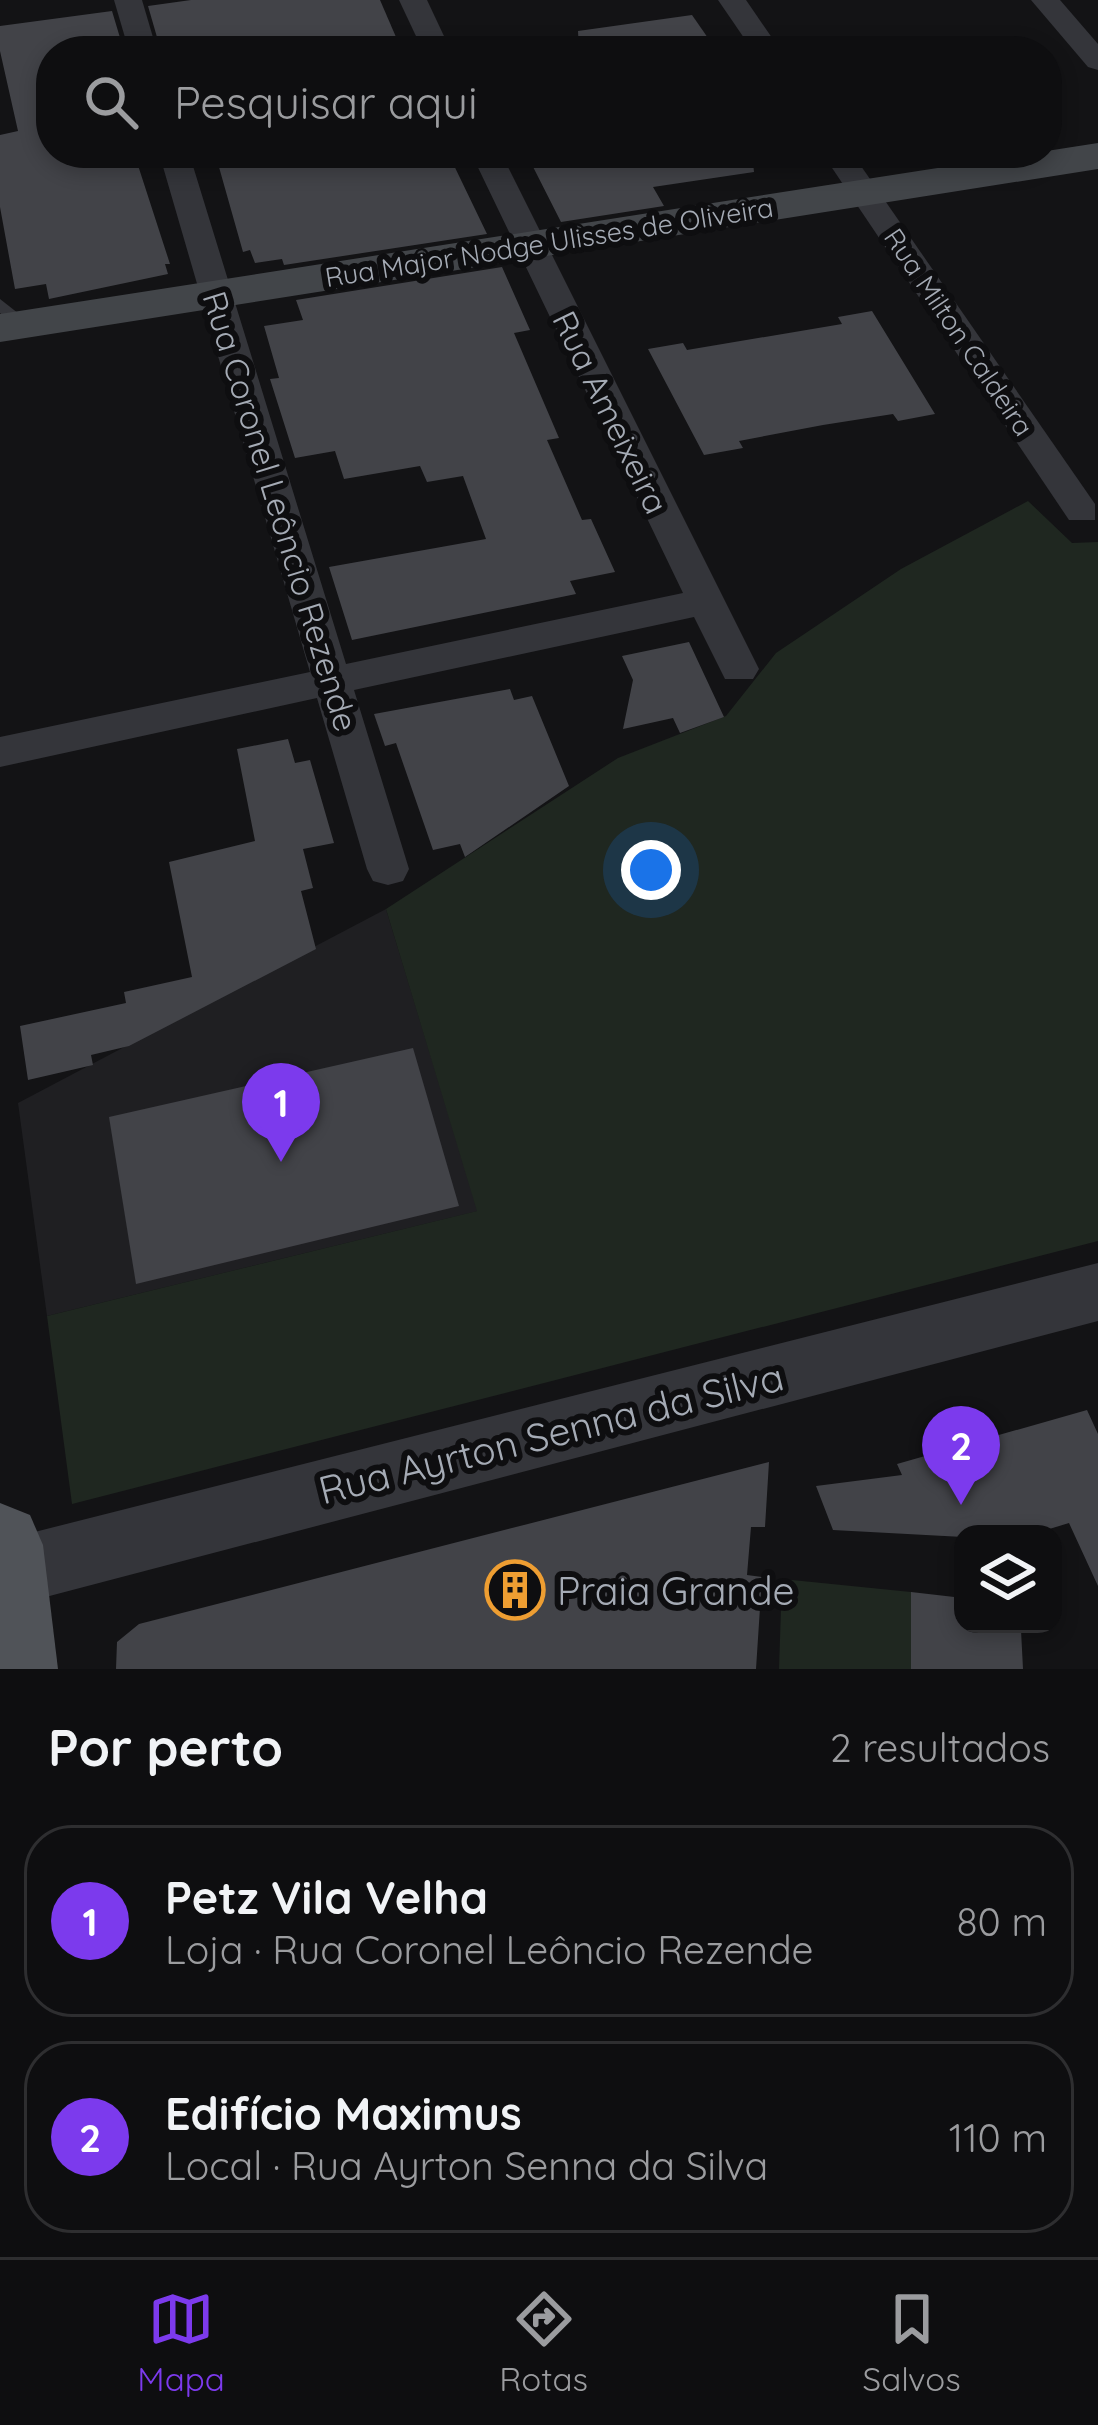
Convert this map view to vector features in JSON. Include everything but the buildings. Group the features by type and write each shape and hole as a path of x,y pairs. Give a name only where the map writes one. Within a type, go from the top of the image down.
{"main road":[{"name":"Rua Major Nodge Ulisses de Oliveira","path":"1062,162 1098,156"},
{"name":"Rua Major Nodge Ulisses de Oliveira","path":"7,319 216,294 1020,168"},
{"path":"2,1560 13,1669"}],"street":[{"path":"128,0 139,36"},
{"path":"413,0 430,36"},
{"path":"733,0 757,36"},
{"path":"1045,0 1098,61"},
{"name":"Rua Coronel Leôncio Rezende","path":"178,168 388,869"},
{"name":"Rua Ameixeira","path":"493,168 703,602 740,669"},
{"name":"Rua Milton Caldeira","path":"847,168 1082,512"},
{"path":"0,752 703,602"},
{"name":"Rua Ayrton Senna da Silva","path":"2,1560 1098,1292"}],"shaded area":[{"path":"1028,501 1072,543 1098,542 1098,1241 72,1504 47,1316 477,1211 386,909 618,758 726,716 776,653 901,569"},
{"path":"386,909 478,1211 47,1316 18,1103"},
{"path":"782,1579 911,1592 911,1669 779,1669"}],"place":[{"name":"Petz Vila Velha","path":"281,1162"},
{"name":"Edifício Maximus","path":"961,1505"},
{"name":"Praia Grande","path":"515,1590"}]}
